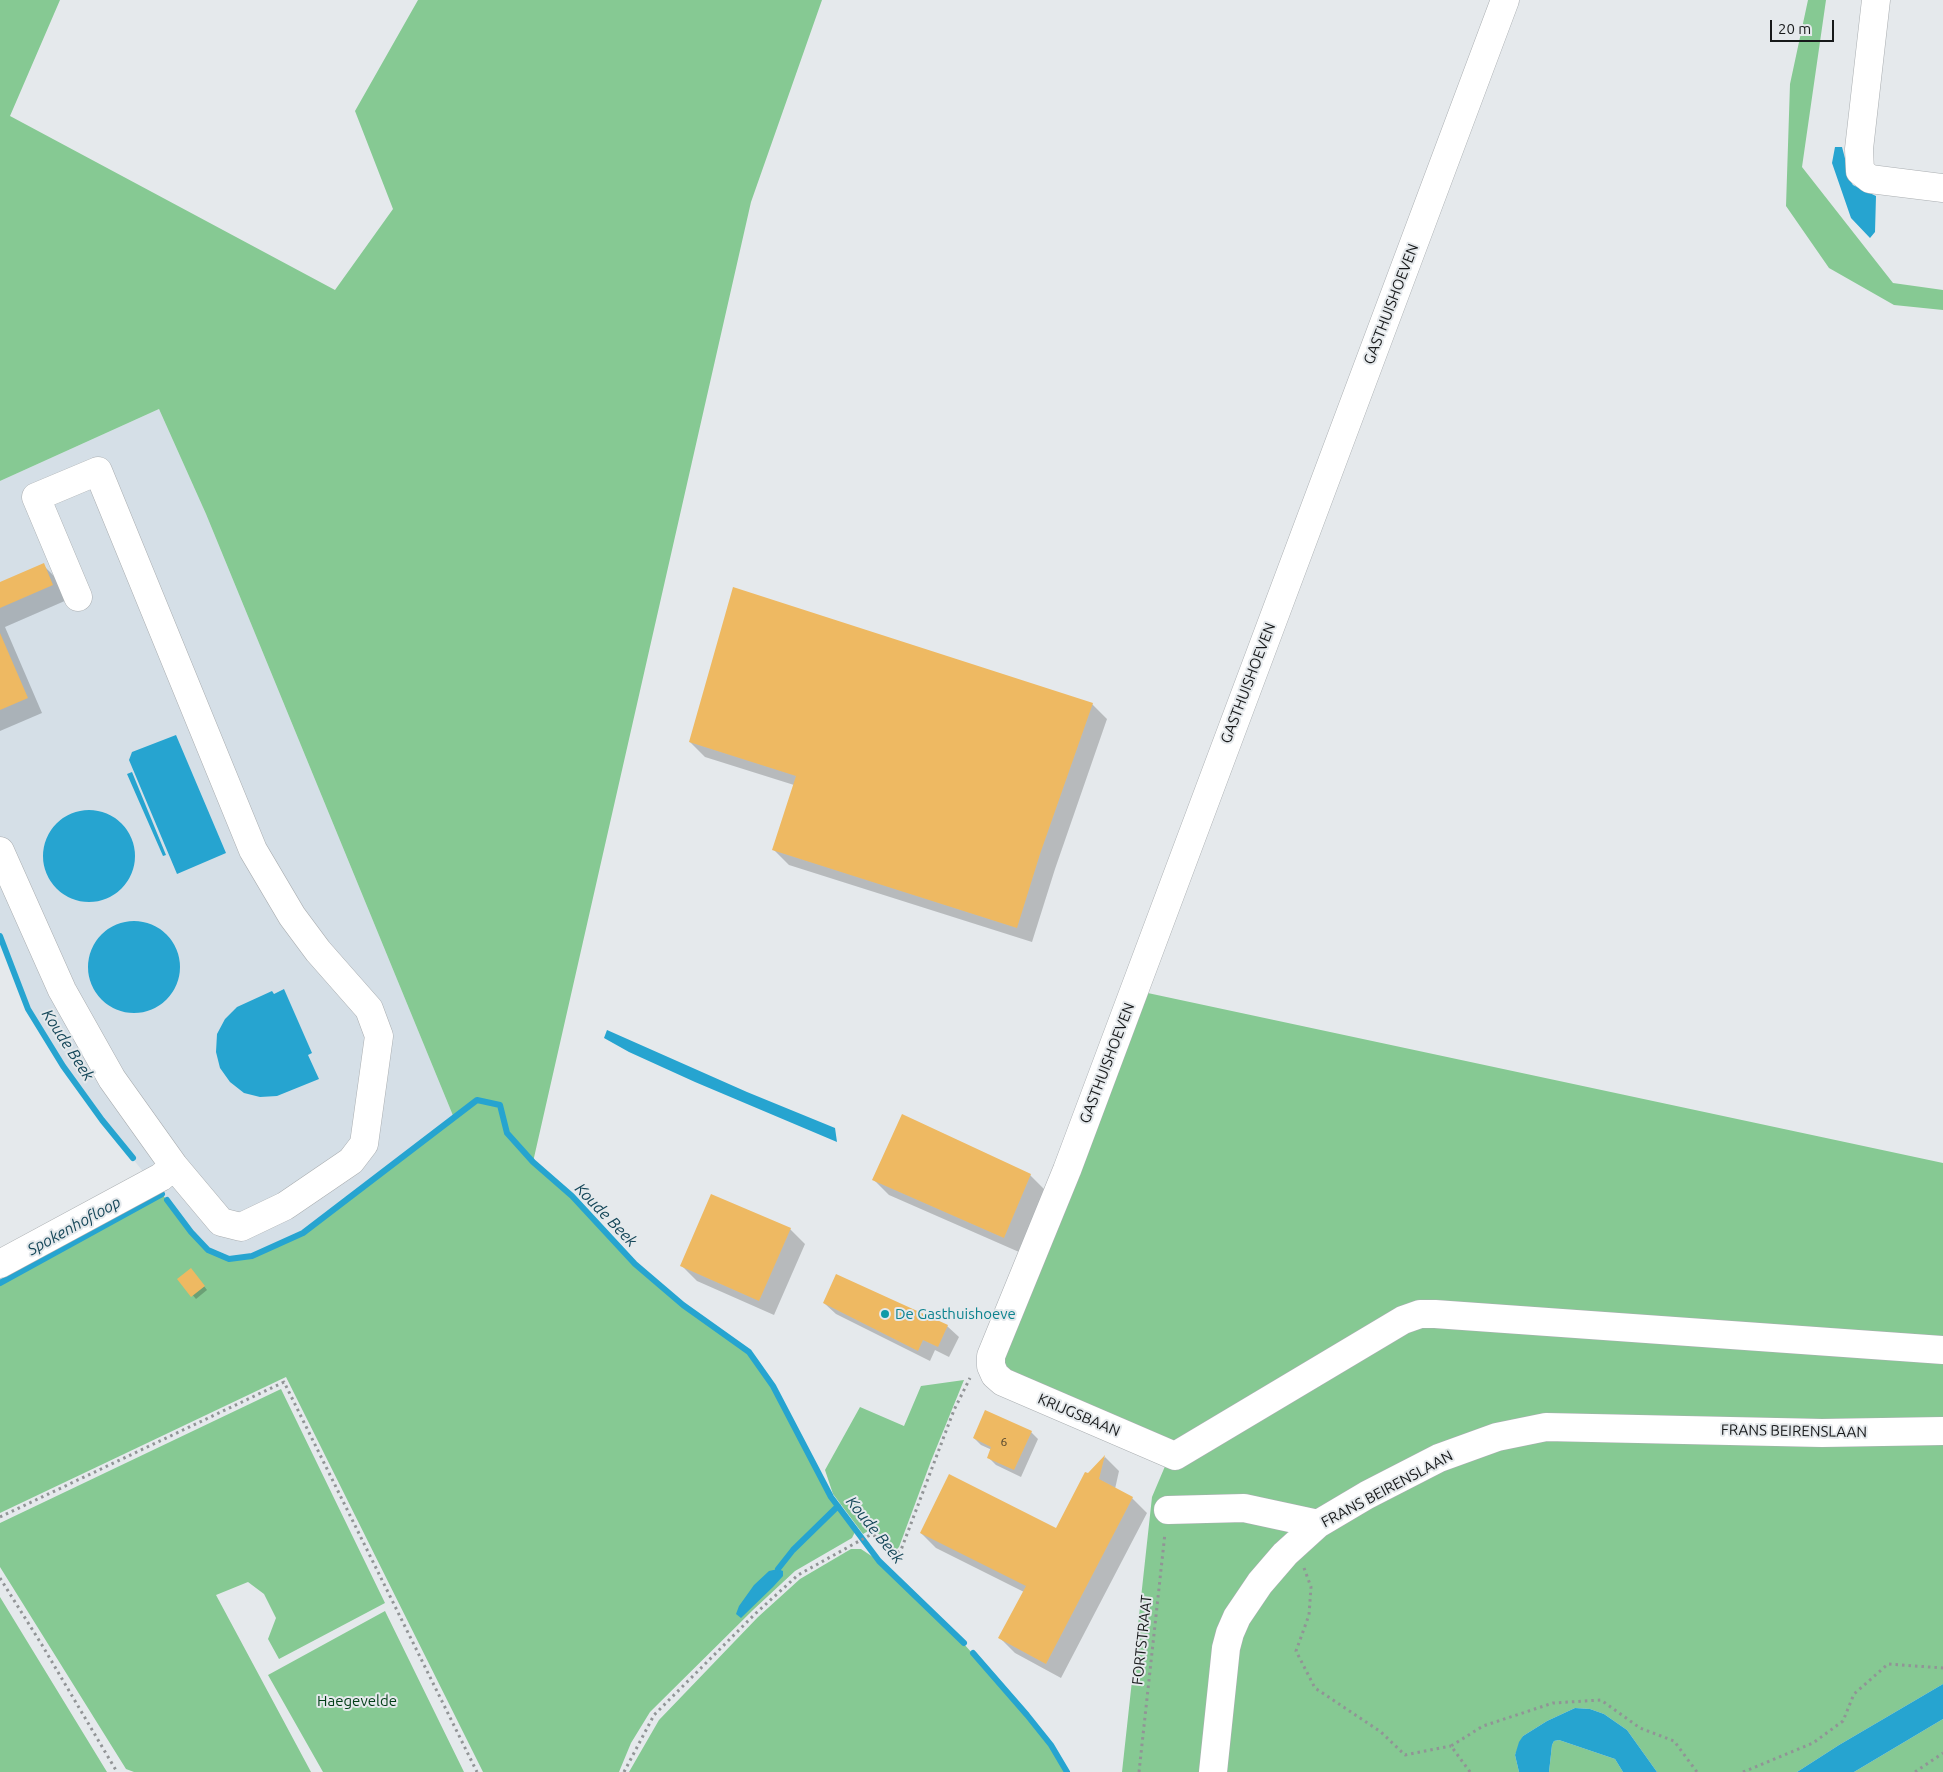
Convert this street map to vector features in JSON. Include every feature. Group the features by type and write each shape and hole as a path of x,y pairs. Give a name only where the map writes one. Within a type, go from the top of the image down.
{"street":[{"name":"GASTHUISHOEVEN","path":"992,1366 991,1356 1070,1161 1505,0"},
{"path":"1876,0 1858,149 1860,172 1870,179 1943,188"},
{"path":"0,851 67,998 112,1079 174,1166 221,1222 241,1227 285,1206 351,1161 364,1144 379,1036 369,1010 318,951 292,916 253,850 98,471 36,497 78,597"},
{"path":"0,1264 161,1176 174,1166"},
{"name":"KRIJGSBAAN","path":"992,1366 995,1375 1003,1382 1175,1456 1403,1320 1420,1314 1943,1350"},
{"name":"FRANS BEIRENSLAAN","path":"1213,1772 1226,1648 1230,1633 1260,1583 1295,1544 1318,1524 1367,1495 1438,1458 1497,1437 1546,1427 1822,1432 1943,1431"},
{"path":"1168,1510 1244,1508 1318,1524"}],"path":[{"path":"624,1772 654,1715 755,1614 798,1575 870,1535 875,1536 894,1556 901,1550 954,1410 972,1374 992,1366"},
{"path":"0,1517 284,1382 477,1772"},
{"name":"FORTSTRAAT","path":"1139,1772 1168,1510"},
{"path":"1295,1544 1311,1587 1309,1615 1296,1651 1316,1688 1382,1732 1405,1755 1451,1746 1483,1726 1553,1703 1601,1700 1640,1728 1674,1741 1696,1772"},
{"path":"0,1578 117,1772"},
{"path":"1743,1772 1813,1743 1843,1722 1854,1694 1888,1664 1943,1668"},
{"path":"1451,1746 1470,1772"},
{"path":"1914,1772 1943,1753"}],"shaded area":[{"path":"159,409 206,514 454,1118 303,1233 252,1256 229,1259 208,1250 191,1232 102,1120 63,1066 28,1009 0,936 0,481"}],"green space":[{"path":"0,0 60,0 10,116 335,290 393,209 355,111 418,0 822,0 751,202 533,1162 572,1196 635,1264 683,1305 749,1352 773,1386 831,1497 856,1530 852,1538 795,1571 650,1712 631,1743 619,1772 483,1772 286,1377 0,1513 0,1283 162,1194 191,1232 208,1250 229,1259 252,1256 303,1233 454,1118 206,514 159,409 0,481"},
{"path":"1808,0 1826,0 1802,167 1893,283 1943,290 1943,310 1894,305 1829,268 1786,206 1790,84"},
{"path":"1143,992 1943,1163 1943,1684 1797,1772 1657,1772 1627,1730 1604,1714 1590,1709 1575,1708 1547,1721 1523,1736 1515,1755 1519,1772 1122,1772 1152,1497 1174,1445 1012,1374 1006,1366 1003,1356"},
{"path":"964,1380 899,1547 894,1552 890,1550 879,1534 870,1530 863,1534 833,1494 825,1470 860,1407 904,1426 921,1386"},
{"path":"281,1389 385,1603 279,1659 268,1639 276,1618 264,1594 248,1582 216,1595 311,1772 134,1772 126,1769 0,1567 0,1523"},
{"path":"851,1549 861,1549 879,1561 948,1626 1027,1715 1051,1745 1065,1772 629,1772 659,1720 758,1617 800,1579"},
{"path":"0,1597 107,1772 0,1772"},
{"name":"Haegevelde","path":"385,1611 464,1772 323,1772 268,1675"},
{"path":"1943,1719 1943,1772 1854,1772"},
{"path":"1559,1740 1615,1759 1623,1772 1549,1772 1552,1745 1554,1741"}],"water":[{"path":"1835,147 1842,147 1847,176 1853,185 1876,196 1875,232 1870,238 1851,218 1832,163"},
{"path":"176,735 226,853 177,874 129,760 132,752"},
{"path":"132,772 166,855 163,856 127,774"},
{"path":"89,810 107,814 121,824 131,838 135,856 131,874 121,888 107,898 89,902 71,898 57,888 47,874 43,856 47,838 57,824 71,814"},
{"path":"134,921 151,925 166,935 176,950 180,967 176,984 166,999 151,1009 134,1013 117,1009 102,999 92,984 88,967 92,950 102,935 117,925"},
{"path":"284,989 312,1053 308,1055 319,1079 277,1096 260,1097 244,1093 230,1082 220,1068 216,1052 217,1034 225,1019 237,1007 272,991 274,994"},
{"path":"607,1030 747,1092 835,1128 837,1142 629,1052 604,1038"},
{"path":"778,1569 783,1571 783,1576 773,1587 741,1618 736,1614 739,1606 754,1585 769,1571"},
{"path":"1943,1684 1943,1719 1854,1772 1797,1772 1839,1745"},
{"path":"1575,1708 1590,1709 1604,1714 1627,1730 1657,1772 1623,1772 1615,1759 1559,1740 1554,1741 1552,1745 1549,1772 1519,1772 1515,1755 1523,1736 1547,1721"}],"building":[{"path":"44,563 53,585 0,608 0,582"},
{"path":"733,587 1093,703 1040,854 1017,928 772,850 796,776 689,742"},
{"path":"0,633 28,698 0,710"},
{"path":"902,1114 1031,1174 1004,1238 872,1180"},
{"path":"711,1194 791,1228 759,1301 680,1266"},
{"path":"191,1268 205,1286 191,1297 177,1279"},
{"name":"De Gasthuishoeve","path":"836,1274 948,1325 938,1347 923,1340 918,1351 823,1303"},
{"path":"985,1410 1032,1431 1014,1470 987,1458 991,1447 973,1438"},
{"path":"1105,1455 1099,1479 1133,1497 1046,1664 998,1638 1026,1586 920,1533 949,1474 1056,1528 1085,1472 1088,1473"}],"waterway":[{"name":"Koude Beek","path":"0,936 28,1009 63,1066 102,1120 133,1158"},
{"name":"Koude Beek","path":"167,1200 191,1232 208,1250 229,1259 252,1256 303,1233 477,1100 500,1105 507,1133 533,1162 572,1196 635,1264 683,1305 749,1352 773,1386 831,1497 879,1561 964,1643"},
{"name":"Spokenhofloop","path":"0,1283 162,1194"},
{"path":"778,1569 793,1550 838,1506"},
{"name":"Koude Beek","path":"973,1653 1051,1745 1067,1772"}],"place":[{"name":"De Gasthuishoeve","path":"885,1314"}]}
